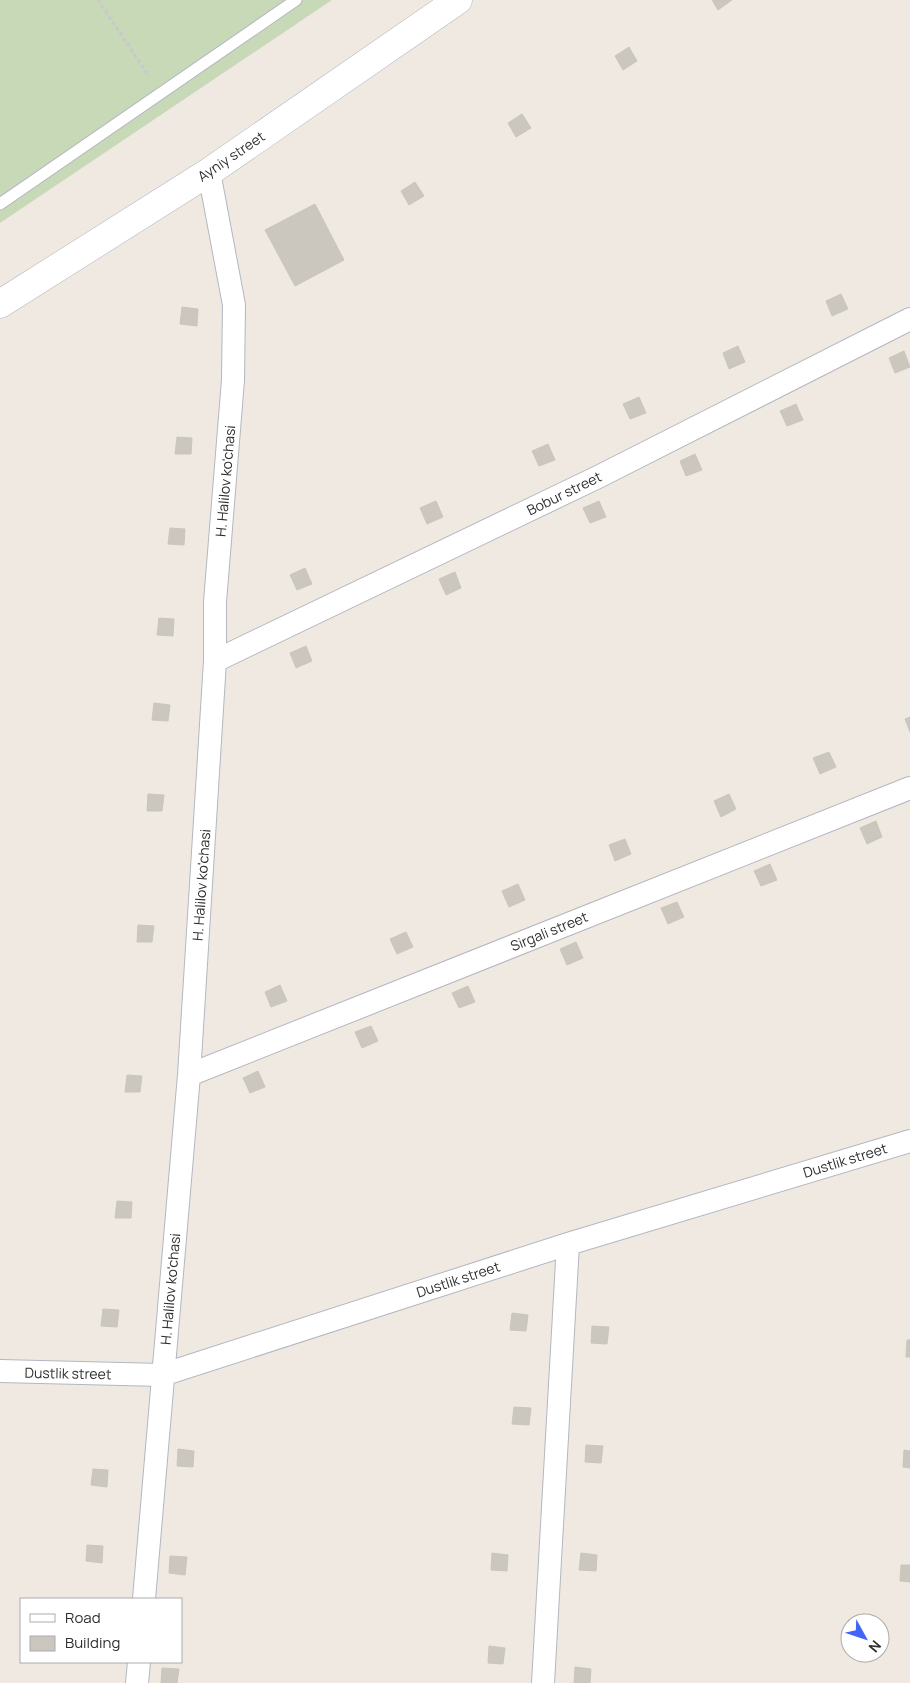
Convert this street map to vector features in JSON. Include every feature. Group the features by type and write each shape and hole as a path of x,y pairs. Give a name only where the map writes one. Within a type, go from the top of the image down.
{"street":[{"name":"Ayniy street","path":"0,304 209,172 458,0"},
{"name":"H. Halilov ko'chasi","path":"144,1598 189,1075 215,661 215,602 233,380 234,305 209,172"},
{"name":"Bobur street","path":"215,661 598,477 910,319"},
{"name":"Sirgali street","path":"189,1075 910,788"},
{"name":"Dustlik street","path":"0,1371 162,1375 568,1244 910,1141"},
{"path":"543,1683 568,1244"},
{"path":"137,1683 139,1663"}],"lane":[{"path":"0,204 296,0"}],"path":[{"path":"98,0 160,94"}],"green space":[{"path":"0,0 332,0 0,223"}],"building":[{"path":"712,0 732,0 718,10"},
{"path":"629,47 637,61 623,70 615,56"},
{"path":"522,114 531,128 516,137 508,123"},
{"path":"415,182 424,196 409,205 401,191"},
{"path":"315,204 344,260 295,286 265,230"},
{"path":"841,294 848,309 832,316 826,301"},
{"path":"182,307 198,309 197,326 180,324"},
{"path":"738,346 745,362 729,369 723,353"},
{"path":"904,351 910,367 895,373 889,358"},
{"path":"639,397 646,413 630,419 623,404"},
{"path":"796,404 803,420 787,426 780,411"},
{"path":"177,437 192,438 191,454 175,454"},
{"path":"548,444 555,460 539,466 532,451"},
{"path":"695,454 702,470 686,476 680,461"},
{"path":"436,501 443,517 427,524 420,508"},
{"path":"599,501 606,517 590,523 583,508"},
{"path":"170,528 185,529 184,545 168,544"},
{"path":"305,568 312,584 297,590 290,575"},
{"path":"455,572 461,588 446,595 439,579"},
{"path":"159,618 174,619 173,636 157,635"},
{"path":"306,646 312,661 296,668 290,653"},
{"path":"154,703 170,705 168,721 152,720"},
{"path":"910,717 910,732 905,719"},
{"path":"829,752 836,767 820,774 813,758"},
{"path":"148,794 164,795 162,811 147,811"},
{"path":"729,794 736,809 721,817 714,801"},
{"path":"876,821 882,837 867,844 860,828"},
{"path":"625,839 631,854 615,861 609,845"},
{"path":"770,864 777,880 761,886 754,871"},
{"path":"518,884 525,900 509,907 502,891"},
{"path":"677,902 684,917 668,924 661,908"},
{"path":"138,925 154,926 152,942 137,942"},
{"path":"406,932 413,947 397,954 390,939"},
{"path":"576,942 583,958 567,965 560,949"},
{"path":"280,985 287,1001 271,1007 265,992"},
{"path":"468,986 475,1002 459,1008 452,993"},
{"path":"371,1026 378,1041 362,1048 355,1032"},
{"path":"258,1071 265,1087 250,1093 243,1078"},
{"path":"127,1075 142,1076 140,1092 125,1092"},
{"path":"117,1201 132,1202 131,1218 115,1218"},
{"path":"103,1309 119,1310 117,1327 101,1326"},
{"path":"512,1313 528,1315 526,1331 510,1330"},
{"path":"592,1326 609,1327 607,1344 591,1343"},
{"path":"907,1340 910,1340 910,1357 906,1357"},
{"path":"514,1407 531,1408 529,1425 512,1424"},
{"path":"586,1445 603,1446 601,1463 585,1462"},
{"path":"178,1449 194,1451 193,1467 177,1466"},
{"path":"904,1450 910,1451 910,1468 903,1467"},
{"path":"93,1469 108,1470 107,1487 91,1485"},
{"path":"87,1545 103,1546 102,1563 86,1561"},
{"path":"492,1553 508,1555 507,1571 491,1570"},
{"path":"581,1553 597,1555 596,1571 579,1570"},
{"path":"170,1556 187,1557 185,1575 169,1573"},
{"path":"901,1565 910,1565 910,1582 900,1581"},
{"path":"489,1646 505,1648 503,1664 488,1663"},
{"path":"575,1667 591,1669 590,1683 574,1683"},
{"path":"162,1668 179,1669 177,1683 161,1683"}]}
